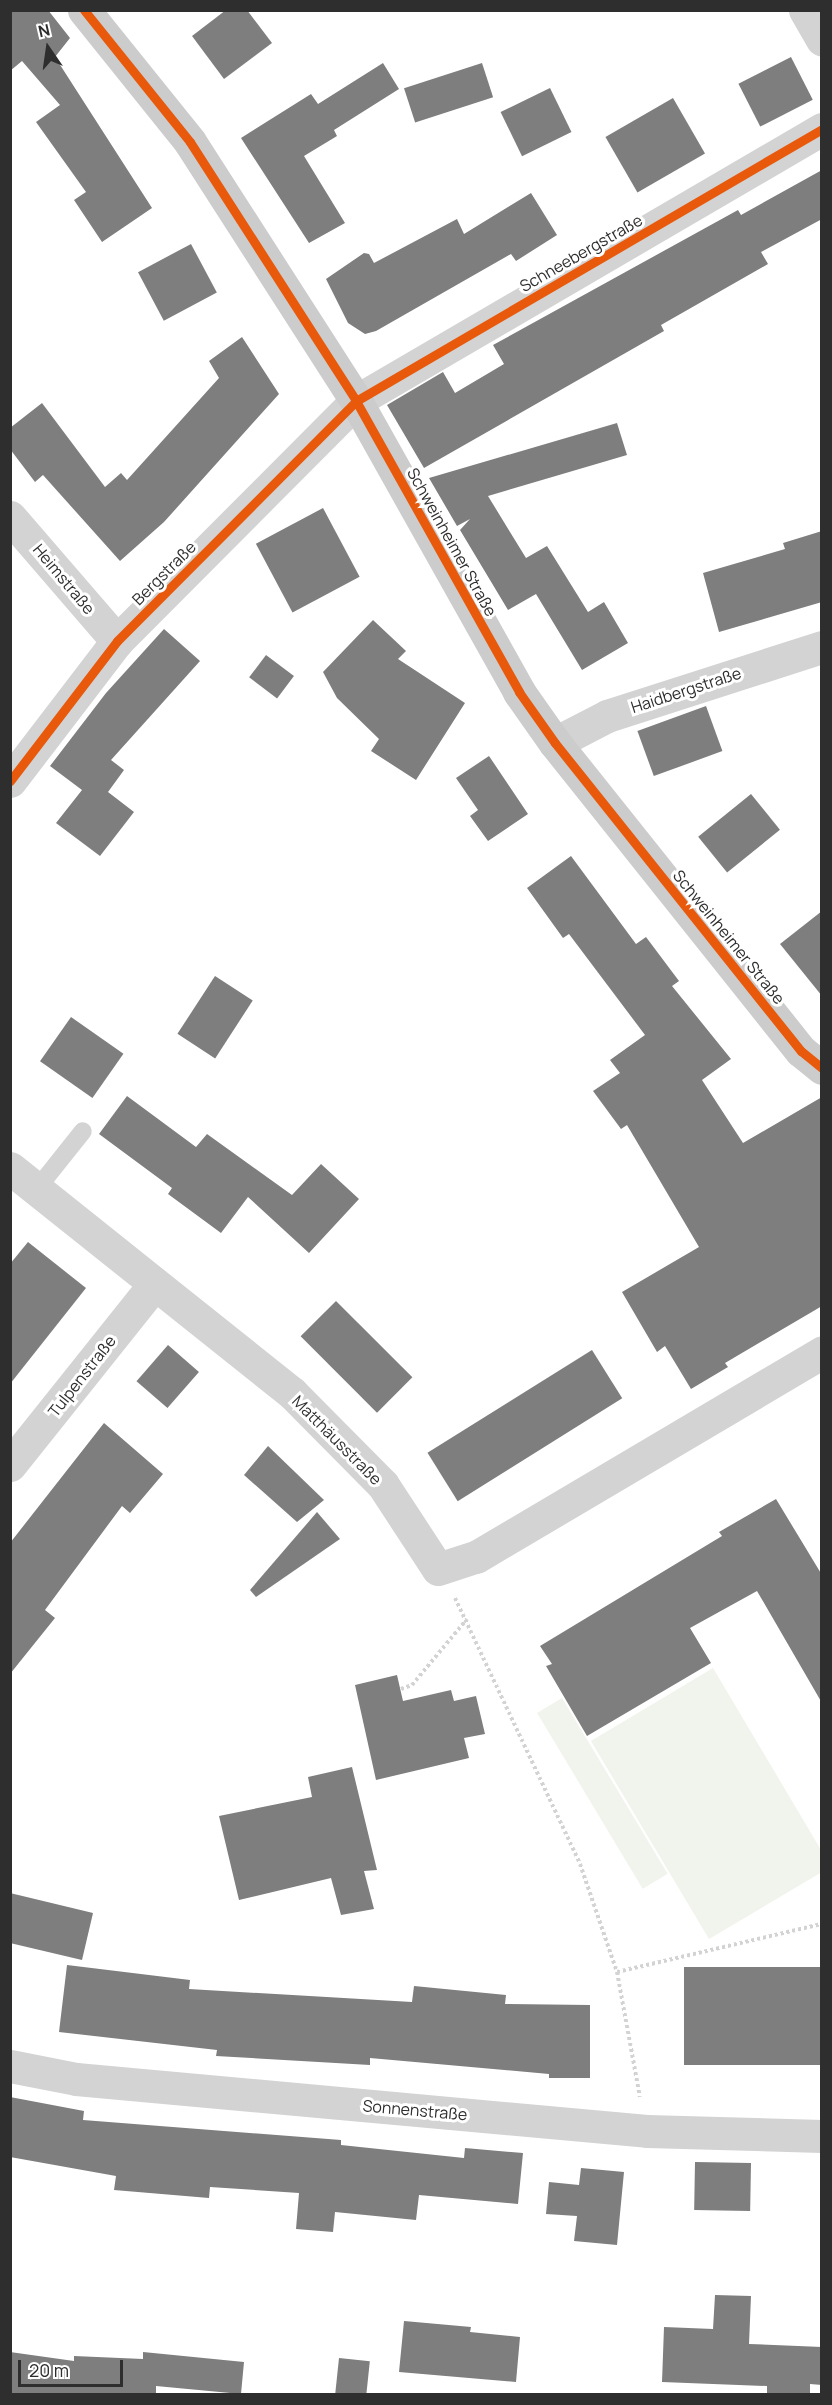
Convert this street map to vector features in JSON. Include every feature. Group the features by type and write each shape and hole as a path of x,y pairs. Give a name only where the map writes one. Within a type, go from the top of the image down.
{"street":[{"name":"Schweinheimer Straße","path":"84,10 190,142 356,402 519,692 555,743 801,1051 822,1068"},
{"path":"805,10 822,39"},
{"name":"Schneebergstraße","path":"356,402 822,129"},
{"name":"Bergstraße","path":"10,781 117,642 356,402"},
{"name":"Heimstraße","path":"10,517 117,642"},
{"name":"Haidbergstraße","path":"555,743 607,716 822,647"},
{"name":"Matthäusstraße","path":"10,1168 153,1286 292,1393 383,1485 438,1569"},
{"name":"Tulpenstraße","path":"10,1466 153,1286"},
{"path":"438,1569 476,1557 822,1353"},
{"name":"Sonnenstraße","path":"10,2067 76,2079 647,2131 822,2136"}],"lane":[{"path":"36,1190 83,1131"}],"path":[{"path":"438,1569 467,1619 580,1864 617,1972 647,2131"},
{"path":"401,1689 412,1685 467,1619"},
{"path":"617,1972 822,1924"}],"shaded area":[{"path":"713,1668 821,1850 822,1872 709,1939 591,1741"},
{"path":"562,1698 668,1874 643,1889 537,1713"}],"building":[{"path":"10,10 48,10 70,38 55,57 152,208 102,242 74,200 86,192 36,122 60,105 22,61 10,71"},
{"path":"226,10 247,10 272,43 224,79 192,36"},
{"path":"791,57 813,100 760,127 738,84"},
{"path":"383,63 399,89 334,130 337,136 304,156 345,223 309,243 241,138 311,94 318,104"},
{"path":"482,63 493,97 415,123 404,88"},
{"path":"550,88 571,132 522,156 501,112"},
{"path":"673,98 705,153 637,192 605,137"},
{"path":"822,170 822,219 761,252 768,264 661,325 664,331 424,468 387,405 443,372 455,393 504,364 493,345 738,210 741,215"},
{"path":"531,193 557,235 516,261 511,254 376,331 365,334 348,323 326,279 364,253 369,254 374,263 457,219 464,234"},
{"path":"191,244 217,293 164,321 138,272"},
{"path":"242,337 279,394 164,522 120,561 43,475 35,482 10,449 10,428 42,403 105,487 121,473 127,480 219,378 209,361"},
{"path":"617,423 627,455 488,496 526,558 547,546 588,612 604,602 628,643 582,670 536,594 508,610 460,530 470,519 457,526 429,478"},
{"path":"323,508 360,577 293,613 256,544"},
{"path":"822,531 822,602 719,632 703,573 785,549 783,543"},
{"path":"373,620 406,651 398,659 465,703 416,780 371,751 379,739 337,698 323,672"},
{"path":"164,629 200,661 111,760 124,770 108,792 134,812 100,856 56,823 82,790 50,766 106,693"},
{"path":"266,655 294,676 277,698 249,677"},
{"path":"706,706 722,751 654,776 637,731"},
{"path":"489,756 528,814 488,841 470,816 478,810 456,778"},
{"path":"751,794 780,830 727,873 698,837"},
{"path":"571,856 636,944 646,937 679,981 672,986 731,1059 702,1080 743,1143 822,1097 822,1306 725,1363 728,1367 691,1389 665,1346 657,1352 622,1292 699,1247 627,1125 621,1129 593,1091 620,1073 610,1060 645,1035 569,934 563,938 527,888"},
{"path":"822,911 822,996 780,944"},
{"path":"215,976 253,1001 215,1058 177,1034"},
{"path":"71,1017 123,1054 92,1098 40,1061"},
{"path":"127,1096 196,1147 207,1134 292,1195 321,1164 359,1199 309,1253 248,1197 221,1233 168,1194 172,1188 99,1134"},
{"path":"28,1242 86,1288 10,1384 10,1264"},
{"path":"336,1301 412,1377 377,1413 301,1336"},
{"path":"168,1345 199,1372 167,1408 137,1381"},
{"path":"592,1350 622,1398 458,1501 427,1453"},
{"path":"104,1423 163,1474 130,1513 122,1506 45,1610 55,1618 10,1674 10,1543"},
{"path":"268,1446 324,1500 297,1522 244,1475"},
{"path":"776,1499 822,1575 822,1703 757,1591 690,1628 711,1663 587,1736 546,1666 552,1664 540,1646 722,1536 719,1532"},
{"path":"317,1512 340,1539 256,1597 250,1590"},
{"path":"397,1675 403,1701 451,1690 454,1701 476,1696 485,1734 464,1738 469,1758 376,1780 355,1685"},
{"path":"352,1767 377,1870 364,1871 374,1909 341,1915 331,1878 239,1900 219,1816 312,1797 308,1777"},
{"path":"10,1893 93,1913 82,1960 10,1943"},
{"path":"67,1965 190,1980 189,1989 412,2002 414,1986 506,1995 505,2004 590,2005 590,2078 549,2078 549,2074 370,2058 370,2065 216,2056 217,2050 59,2032"},
{"path":"684,1967 822,1967 822,2065 684,2065"},
{"path":"10,2097 84,2111 83,2120 341,2140 341,2145 464,2158 465,2148 523,2153 518,2204 419,2195 416,2220 335,2212 333,2232 296,2229 299,2193 210,2187 209,2198 114,2190 116,2176 10,2157"},
{"path":"695,2162 751,2163 750,2211 694,2210"},
{"path":"581,2168 624,2172 617,2245 574,2241 577,2216 546,2214 549,2182 579,2185"},
{"path":"715,2295 751,2296 749,2344 822,2347 822,2385 810,2384 810,2394 767,2394 767,2386 662,2382 664,2327 713,2329"},
{"path":"404,2321 471,2327 470,2332 520,2337 516,2382 399,2372"},
{"path":"10,2352 74,2361 74,2356 143,2359 143,2352 244,2362 241,2394 156,2386 156,2394 10,2394"},
{"path":"339,2358 370,2361 366,2394 335,2394"}],"cycle path":[{"path":"84,10 190,142 356,401 519,692 555,743 801,1051 822,1068"},
{"path":"10,781 117,641 356,401 822,129"}]}
